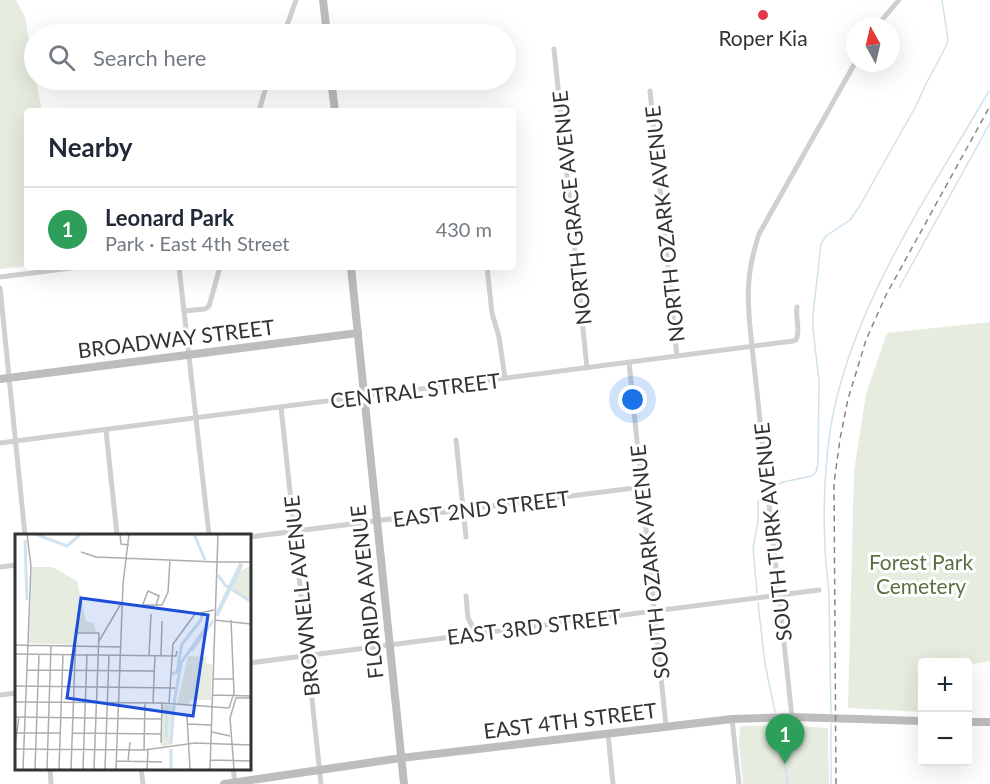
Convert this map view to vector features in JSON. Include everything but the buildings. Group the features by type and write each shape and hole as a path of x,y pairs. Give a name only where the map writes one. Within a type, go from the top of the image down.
{"street":[{"path":"288,24 296,0"},
{"path":"323,0 326,24"},
{"path":"884,18 899,0"},
{"name":"NORTH GRACE AVENUE","path":"554,49 587,368"},
{"name":"SOUTH TURK AVENUE","path":"792,717 747,297 752,255 759,234 850,72"},
{"path":"259,108 265,90"},
{"path":"332,90 335,108"},
{"name":"NORTH OZARK AVENUE","path":"650,91 677,356"},
{"path":"0,277 55,270"},
{"path":"179,270 209,534"},
{"path":"184,311 205,309 209,306 219,270"},
{"name":"FLORIDA AVENUE","path":"351,270 404,784"},
{"path":"487,270 492,313 499,337 505,378"},
{"path":"0,288 4,378 15,441 25,534"},
{"name":"CENTRAL STREET","path":"0,443 793,341 799,333 797,307"},
{"name":"BROADWAY STREET","path":"4,378 358,333"},
{"name":"SOUTH OZARK AVENUE","path":"629,362 666,726"},
{"name":"BROWNELL AVENUE","path":"281,407 321,784"},
{"path":"106,430 117,534"},
{"path":"456,440 466,537"},
{"name":"EAST 2ND STREET","path":"250,537 642,487"},
{"path":"0,567 15,565"},
{"name":"EAST 3RD STREET","path":"250,663 819,590"},
{"path":"466,596 468,618 476,633"},
{"path":"0,695 15,693"},
{"name":"EAST 4TH STREET","path":"224,784 401,758 732,719 792,717 918,721"},
{"path":"732,719 739,784"},
{"path":"972,722 990,722"},
{"path":"608,734 613,784"},
{"path":"50,769 51,784"},
{"path":"141,769 143,784"}],"green space":[{"path":"0,0 16,0 26,24 24,24 24,90 38,90 41,108 24,108 24,266 0,269"},
{"name":"Forest Park Cemetery","path":"990,322 990,661 972,664 972,658 918,658 918,712 848,708 854,471 866,394 887,333"},
{"path":"783,725 828,728 829,784 743,784 739,744 740,726"}],"waterway":[{"path":"773,487 783,482 812,476 816,472 819,381 813,315 821,244 826,236 850,220 859,207 916,106 946,46 948,40 942,0"},
{"path":"831,713 829,595 824,502 830,431 840,386 854,342 894,255 989,91"},
{"path":"899,288 990,123"},
{"path":"757,593 753,548 758,521 758,502 761,498"},
{"path":"758,603 765,664 775,712"},
{"path":"777,723 788,784"},
{"path":"831,724 831,784"}],"railway":[{"path":"836,784 834,483 848,399 866,340 886,295 990,106"}],"place":[{"name":"Roper Kia","path":"763,15"},
{"name":"Leonard Park","path":"785,764"}]}
